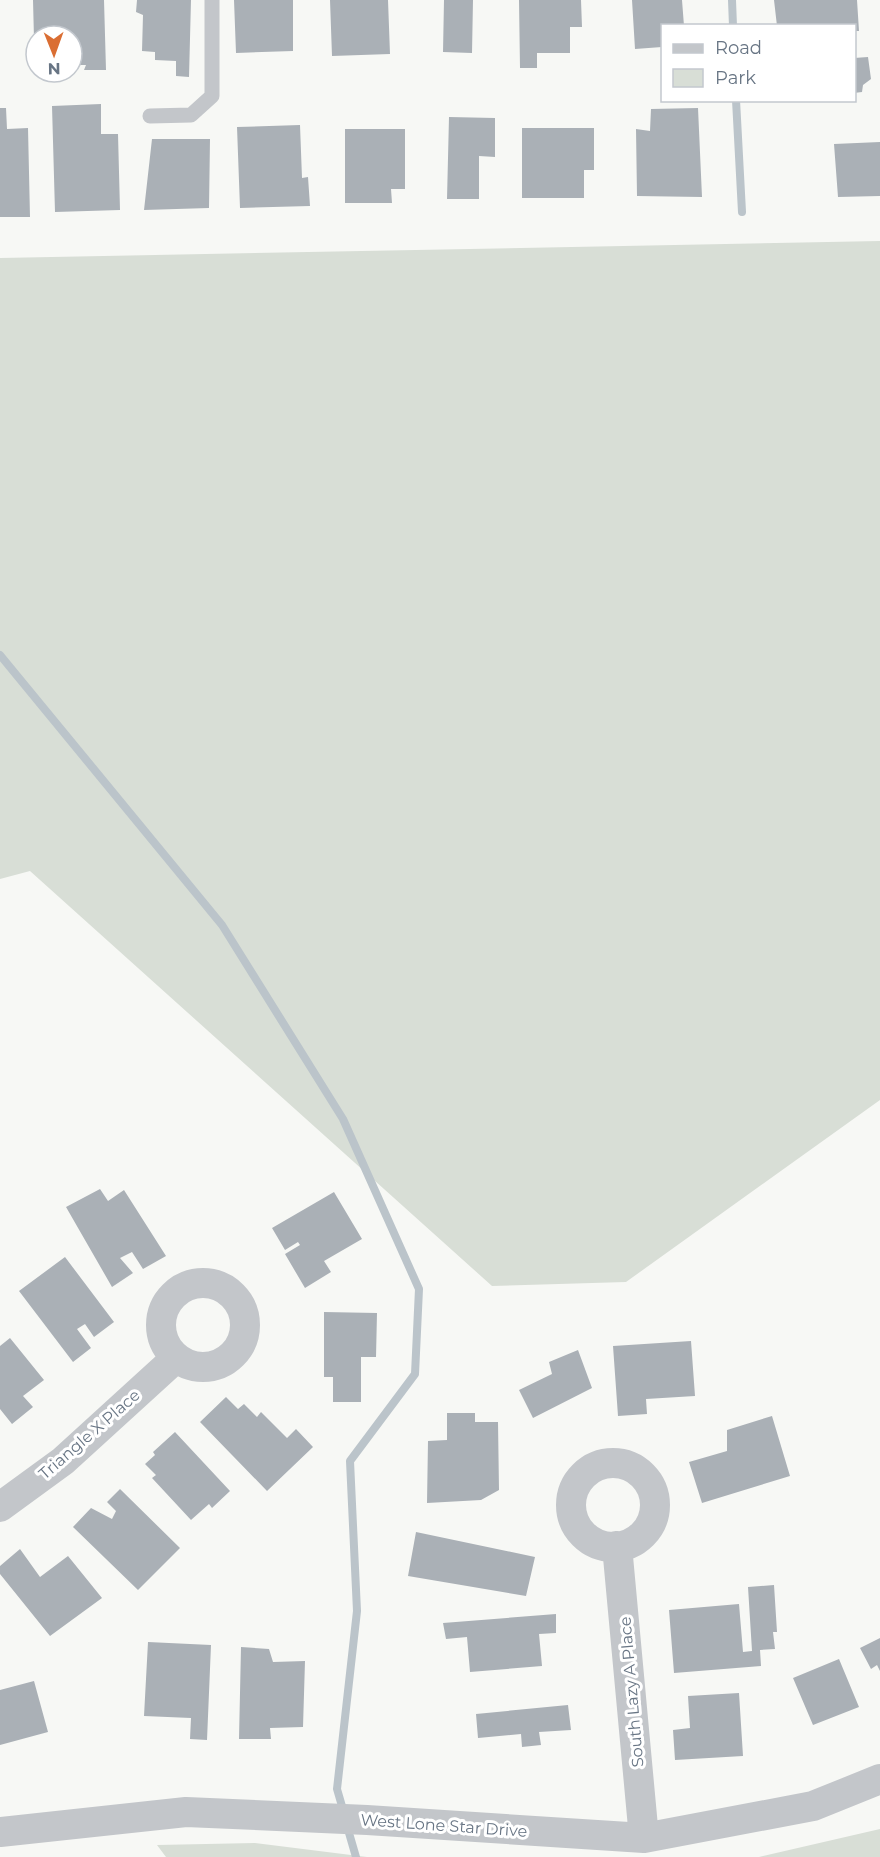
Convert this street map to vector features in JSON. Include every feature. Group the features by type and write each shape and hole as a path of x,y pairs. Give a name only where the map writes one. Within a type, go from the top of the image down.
{"street":[{"name":"Triangle X Place","path":"0,1507 63,1461 176,1358"},
{"name":"South Lazy A Place","path":"617,1546 644,1838"},
{"name":"West Lone Star Drive","path":"0,1832 186,1812 367,1820 644,1838 813,1806 880,1779"}],"lane":[{"path":"150,116 191,115 212,96 212,0"}],"green space":[{"path":"880,241 880,1100 626,1282 492,1286 30,871 0,879 0,258"},
{"path":"880,1829 880,1857 759,1857"},
{"path":"255,1843 367,1857 166,1857 157,1845"}],"building":[{"path":"33,0 104,0 106,70 84,70 86,65 84,65 84,24 34,24"},
{"path":"137,0 191,0 189,77 176,76 176,61 155,60 155,52 142,51 143,15 136,12"},
{"path":"234,0 293,0 293,51 236,53"},
{"path":"330,0 388,0 390,54 332,56"},
{"path":"444,0 473,0 472,53 443,52"},
{"path":"519,0 581,0 582,27 570,27 570,53 537,53 537,68 520,68"},
{"path":"632,0 682,0 684,24 661,24 661,47 635,49"},
{"path":"774,0 857,0 859,31 856,31 856,24 777,24"},
{"path":"868,57 871,79 863,85 862,92 856,93 856,58"},
{"path":"101,104 101,134 118,134 120,210 55,212 52,106"},
{"path":"0,108 6,108 7,129 28,128 30,217 0,217"},
{"path":"698,108 702,197 637,196 636,129 650,131 651,109"},
{"path":"449,117 495,118 495,157 479,156 479,199 447,199"},
{"path":"300,125 302,178 308,177 310,206 240,208 237,127"},
{"path":"522,128 594,128 594,170 584,170 584,198 522,198"},
{"path":"345,129 405,129 405,189 391,189 392,203 345,203"},
{"path":"152,139 210,139 209,208 144,210"},
{"path":"880,142 880,196 838,197 834,144"},
{"path":"100,1189 108,1201 124,1190 166,1256 143,1269 132,1252 120,1258 133,1273 112,1287 66,1207"},
{"path":"334,1192 362,1239 324,1261 331,1272 305,1288 285,1254 300,1245 298,1242 285,1250 272,1228"},
{"path":"65,1257 114,1322 94,1337 85,1324 77,1329 91,1348 73,1362 19,1291"},
{"path":"324,1312 377,1313 376,1357 361,1357 361,1402 333,1402 333,1377 324,1377"},
{"path":"10,1338 44,1380 23,1396 33,1407 12,1424 0,1409 0,1346"},
{"path":"691,1341 695,1396 646,1399 647,1414 618,1416 613,1346"},
{"path":"578,1350 592,1388 533,1418 519,1390 552,1374 549,1362"},
{"path":"226,1397 238,1409 244,1404 257,1417 261,1412 287,1438 296,1429 313,1447 267,1491 200,1422"},
{"path":"447,1413 475,1413 475,1422 498,1422 499,1490 481,1500 427,1503 428,1441 447,1440"},
{"path":"772,1416 790,1476 702,1503 689,1462 727,1451 727,1430"},
{"path":"175,1432 230,1491 212,1508 209,1504 191,1520 152,1478 156,1475 145,1464 155,1455 153,1452"},
{"path":"120,1489 180,1548 138,1590 73,1527 91,1508 112,1519 116,1511 107,1502"},
{"path":"416,1532 535,1557 526,1596 408,1576"},
{"path":"20,1549 40,1577 68,1556 102,1598 50,1636 0,1574 0,1566"},
{"path":"774,1585 777,1632 773,1632 775,1649 760,1650 761,1666 674,1673 669,1610 739,1604 743,1652 752,1651 748,1587"},
{"path":"556,1614 556,1633 539,1634 542,1666 470,1672 467,1637 446,1639 443,1623"},
{"path":"880,1638 880,1671 877,1665 871,1669 860,1648"},
{"path":"148,1642 211,1645 207,1740 190,1739 191,1718 144,1716"},
{"path":"241,1647 269,1649 273,1662 305,1661 303,1727 270,1728 271,1739 239,1739"},
{"path":"839,1659 859,1707 813,1725 793,1678"},
{"path":"34,1681 48,1732 0,1745 0,1690"},
{"path":"739,1693 743,1756 675,1760 673,1730 690,1728 688,1696"},
{"path":"568,1705 571,1730 539,1732 541,1745 522,1747 521,1734 478,1738 476,1714"}],"waterway":[{"path":"732,0 733,24"},
{"path":"736,102 742,212"},
{"path":"0,655 222,925 343,1119 419,1289 415,1374 350,1461 357,1611 337,1789 344,1813"},
{"path":"347,1826 356,1857"}]}
